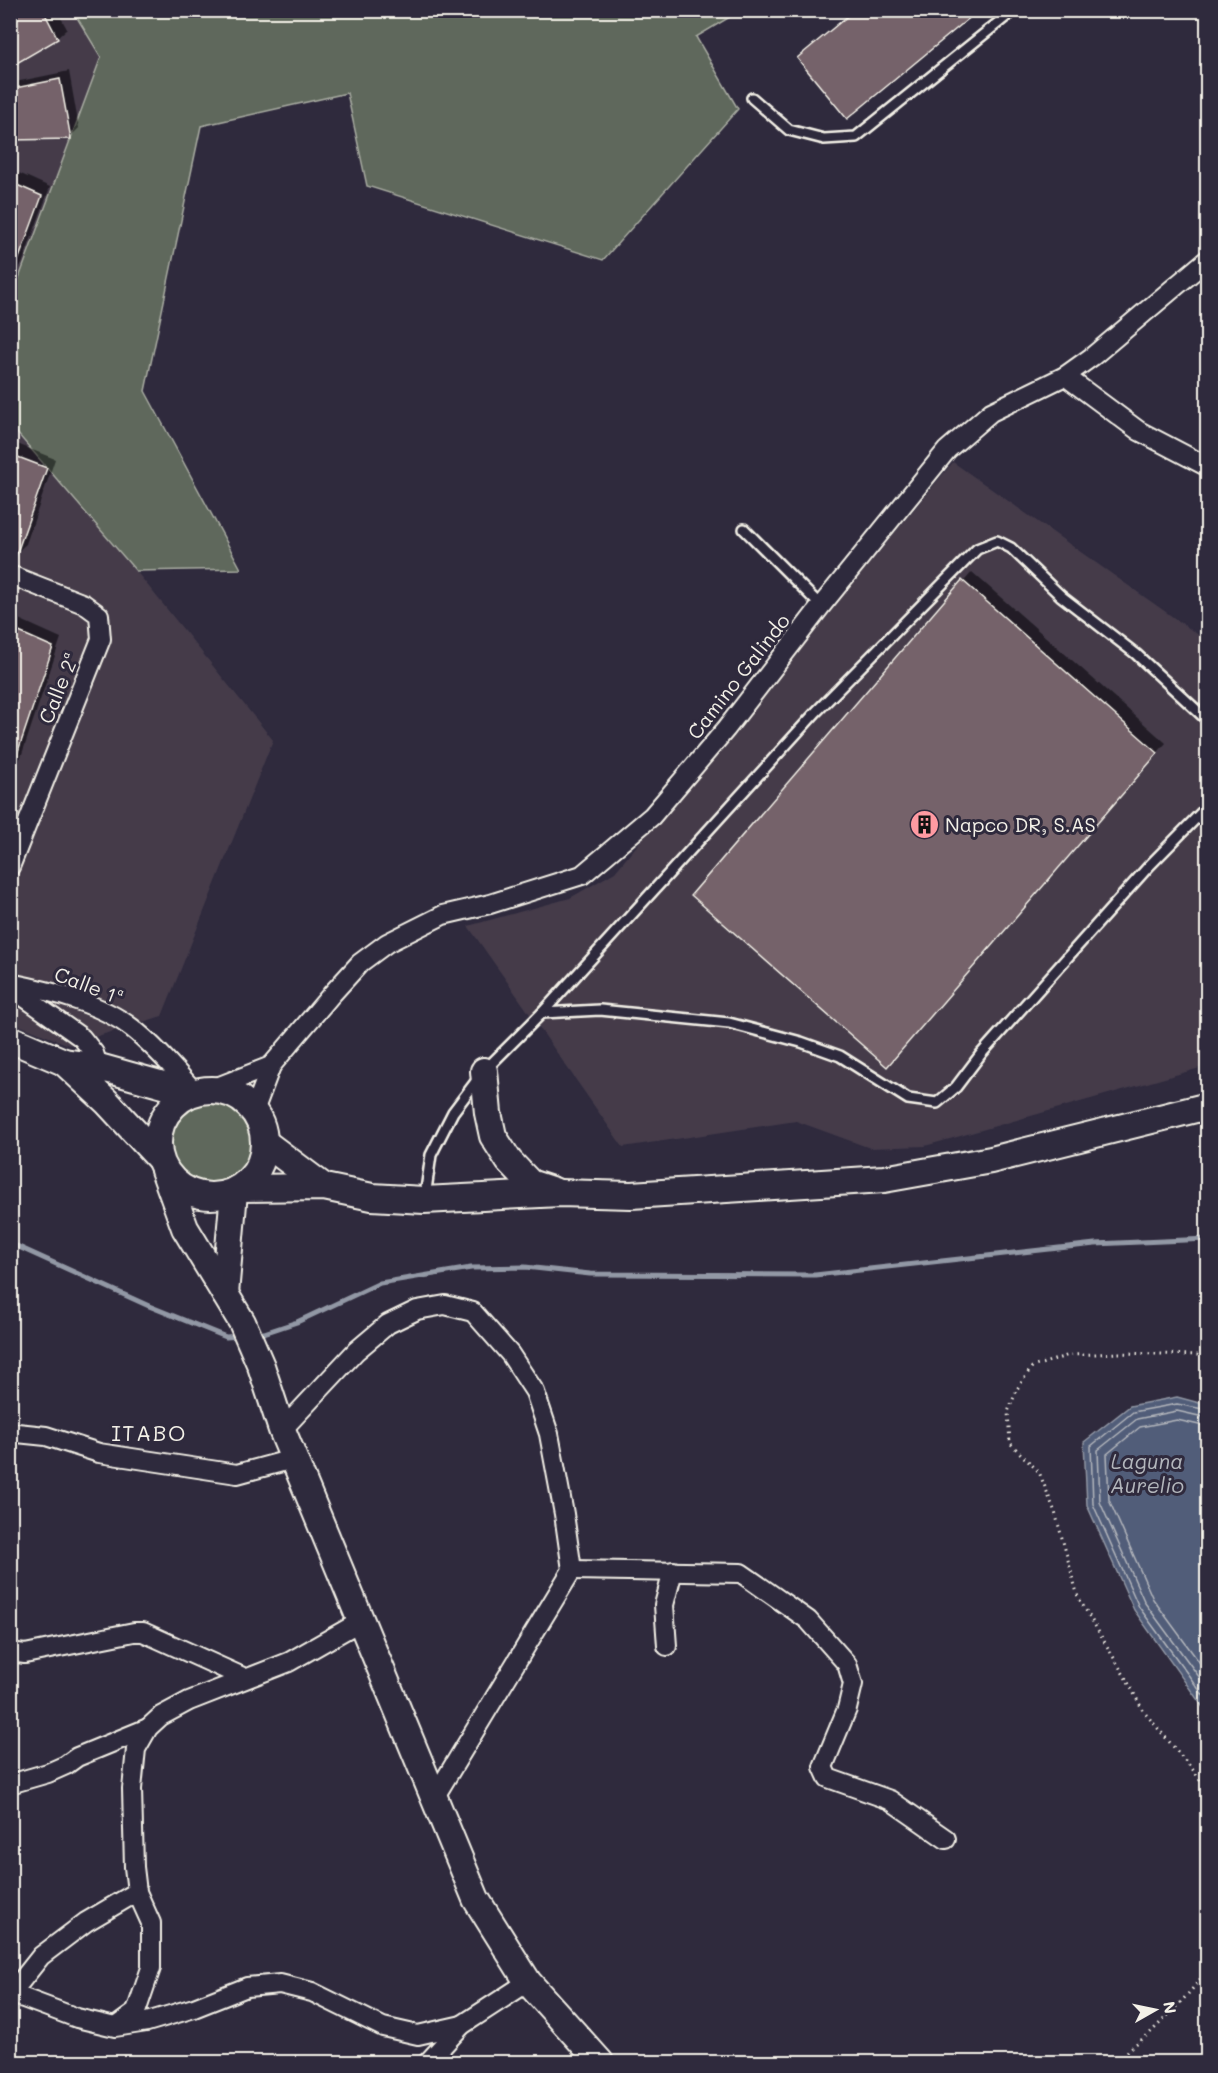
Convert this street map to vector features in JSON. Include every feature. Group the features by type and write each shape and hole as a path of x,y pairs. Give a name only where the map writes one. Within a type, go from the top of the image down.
{"main road":[{"path":"10,1039 64,1062 99,1067 174,1088 238,1096 254,1111 260,1120 264,1142 262,1160 254,1176 237,1190 225,1294"},
{"path":"64,1062 107,1102 162,1164 177,1185 195,1194 215,1197 237,1190 324,1187 372,1197 424,1200 560,1193 631,1196 884,1179 991,1160 1208,1106"},
{"path":"484,1071 493,1137 509,1161 530,1183 560,1193"},
{"path":"198,1092 174,1103 162,1122 157,1143 162,1164 185,1228 242,1322 261,1366 293,1459 476,1899 528,1982 600,2062"},
{"path":"264,1142 324,1187"}],"street":[{"name":"Camino Galindo","path":"254,1111 271,1066 360,963 387,943 442,915 490,904 582,875 606,856 660,807 726,729 821,606 947,450 990,412 1065,376 1094,356 1208,259"},
{"path":"1065,376 1139,431 1208,467"},
{"name":"Calle 2ª","path":"10,575 84,604 99,615 101,639 10,867"},
{"name":"Calle 1ª","path":"10,985 82,1038 94,1053 107,1102"},
{"name":"Calle 1ª","path":"10,985 54,992 111,1015 150,1044 198,1092"},
{"name":"Camino Galindo","path":"198,1092 271,1066"},
{"path":"282,1430 356,1352 388,1324 417,1310 445,1305 473,1312 510,1353 535,1392 549,1434 572,1570 434,1798"},
{"path":"10,1434 46,1436 99,1453 237,1474 293,1459"},
{"path":"572,1570 741,1573 808,1620 847,1664 854,1684 847,1709 823,1767 828,1778 890,1800 946,1839"},
{"path":"667,1646 664,1605 673,1571"},
{"path":"116,2027 136,2012 151,1968 151,1923 137,1892 134,1867 132,1789 136,1749 147,1728 160,1716 189,1701 290,1662 361,1621"},
{"path":"10,1652 25,1654 143,1632 245,1678"},
{"path":"10,1784 48,1773 66,1765 77,1756 147,1728"},
{"path":"137,1892 86,1922 41,1956 11,1994 76,2019 116,2027 147,2022 185,2011 247,1987 280,1984 312,1992 383,2028 418,2035 462,2025"},
{"path":"428,2062 462,2025 528,1982"}],"lane":[{"path":"752,98 789,130 824,139 856,137 1014,10"},
{"path":"744,530 821,606"},
{"path":"424,1200 431,1155 453,1113 484,1071 542,1013 816,712 977,549 997,541 1011,548 1061,596 1136,654 1208,723"},
{"path":"542,1013 600,1010 729,1023 801,1042 840,1056 908,1099 938,1103 956,1087 981,1054 1149,866 1208,806"}],"path":[{"path":"1208,1362 1197,1355 1119,1353 1069,1355 1032,1367 1017,1389 1008,1412 1010,1443 1039,1472 1064,1541 1078,1597 1144,1712 1194,1771 1208,1793"},
{"path":"1121,2062 1124,2055 1167,2014 1208,1966"}],"shaded area":[{"path":"11,11 73,11 101,57 11,302"},
{"path":"10,426 136,571 273,740 162,1016 69,1045 11,1022"},
{"path":"953,462 1207,641 1207,1066 925,1146 870,1148 796,1121 623,1147 468,926 570,898 615,872"}],"green space":[{"path":"73,11 740,11 696,37 738,109 603,260 367,186 347,93 201,126 145,391 241,569 136,571 11,426 10,302 101,57"},
{"path":"211,1095 229,1099 244,1109 254,1124 258,1142 254,1160 244,1175 229,1185 211,1189 193,1185 178,1175 168,1160 164,1142 168,1124 178,1109 193,1099"}],"water":[{"name":"Laguna Aurelio","path":"1177,1397 1207,1405 1207,1713 1134,1610 1087,1505 1084,1442 1130,1406"}],"building":[{"path":"10,10 43,10 58,39 10,67"},
{"path":"855,10 979,10 847,119 797,58"},
{"path":"60,79 71,139 10,140 10,89"},
{"path":"10,182 42,196 12,277 10,277"},
{"path":"10,454 47,468 13,564 10,564"},
{"name":"Napco DR, S.AS","path":"962,580 1158,753 887,1067 691,895"},
{"path":"10,628 53,647 13,766 10,766"}],"waterway":[{"path":"254,1334 297,1322 380,1283 471,1268 525,1267 590,1274 815,1275 1095,1244 1208,1239"},
{"path":"10,1243 149,1306 226,1337 239,1336"}],"place":[{"name":"Napco DR, S.AS","path":"924,824"}],"district":[{"name":"ITABO","path":"149,1432"}]}
